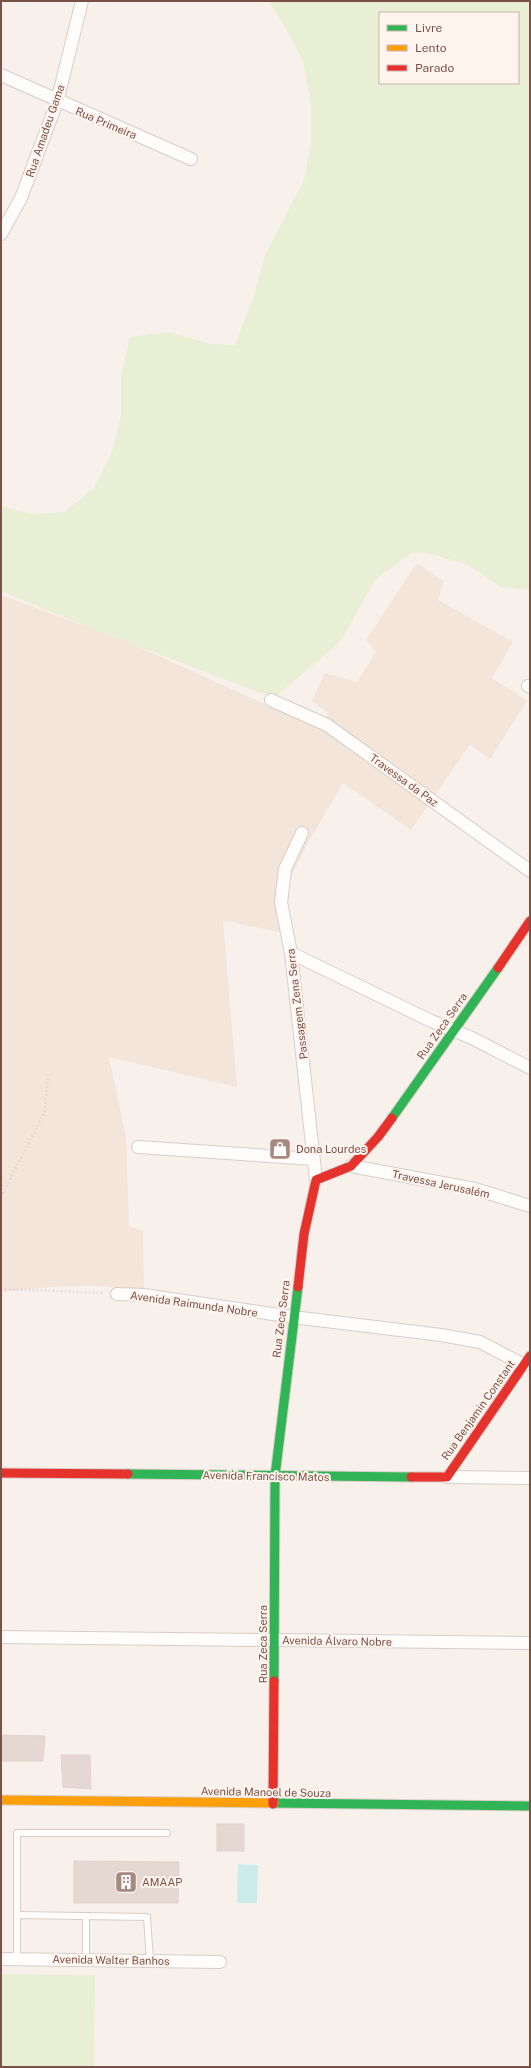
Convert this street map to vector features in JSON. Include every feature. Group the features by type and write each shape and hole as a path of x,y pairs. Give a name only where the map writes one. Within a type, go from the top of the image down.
{"street":[{"name":"Rua Amadeu Gama","path":"1,234 21,198 57,102 82,1"},
{"name":"Rua Primeira","path":"1,76 57,102 190,159"},
{"name":"Travessa da Paz","path":"271,700 327,725 530,871"},
{"name":"Passagem Zena Serra","path":"302,834 285,869 281,890 281,902 291,953 316,1180"},
{"name":"Rua Zeca Serra","path":"274,1804 275,1476 304,1234 316,1180 351,1166 378,1137 455,1031 530,921"},
{"path":"291,953 472,1038 530,1068"},
{"path":"138,1147 313,1159"},
{"name":"Travessa Jerusalém","path":"351,1166 474,1189 530,1206"},
{"name":"Avenida Raimunda Nobre","path":"117,1294 144,1295 293,1318 418,1331 471,1340 527,1360"},
{"name":"Rua Benjamin Constant","path":"447,1477 527,1360"},
{"name":"Avenida Francisco Matos","path":"1,1473 530,1478"},
{"name":"Avenida Álvaro Nobre","path":"1,1637 530,1643"},
{"name":"Avenida Manoel de Souza","path":"1,1800 530,1806"},
{"name":"Avenida Walter Banhos","path":"1,1959 220,1962"}],"lane":[{"path":"17,1959 17,1833 168,1832"},
{"path":"17,1915 147,1917 150,1961"},
{"path":"86,1916 86,1960"}],"path":[{"path":"1,1197 45,1111 48,1075"},
{"name":"Avenida Raimunda Nobre","path":"1,1289 117,1294"}],"shaded area":[{"path":"417,563 444,581 438,600 513,642 492,678 527,701 490,759 470,745 411,830 343,783 309,841 288,883 289,915 283,933 223,920 237,1087 109,1057 126,1137 129,1226 143,1231 144,1290 94,1286 53,1287 1,1292 1,595 128,642 315,727 329,714 312,701 325,673 357,682 376,652 366,640"}],"green space":[{"path":"268,1 530,1 530,590 501,587 468,565 428,553 411,553 375,580 341,641 274,698 90,628 1,591 1,506 31,514 64,512 94,488 112,452 121,415 121,376 130,337 169,332 211,344 235,345 254,296 265,255 304,180 311,142 311,102 303,62 284,25"},
{"path":"1,1974 95,1975 94,2067 1,2067"}],"water":[{"path":"238,1864 258,1865 257,1903 237,1903"}],"building":[{"path":"1,1735 45,1736 43,1761 1,1761"},
{"path":"61,1755 90,1755 91,1789 63,1787"},
{"path":"217,1824 244,1824 244,1851 217,1851"},
{"name":"AMAAP","path":"74,1861 179,1862 178,1903 74,1903"}],"traffic: fast":[{"path":"392,1118 498,968"},
{"path":"274,1681 275,1476 298,1287"},
{"path":"128,1474 411,1477"},
{"path":"274,1803 530,1806"}],"traffic: slow":[{"path":"1,1800 274,1803"}],"traffic: jam":[{"path":"498,968 530,921"},
{"path":"298,1287 304,1234 316,1180 351,1166 378,1137 392,1118"},
{"path":"411,1477 447,1477 530,1356"},
{"path":"1,1473 128,1474"},
{"path":"273,1804 274,1681"}],"place":[{"name":"Dona Lourdes","path":"280,1149"},
{"name":"AMAAP","path":"126,1882"}]}
